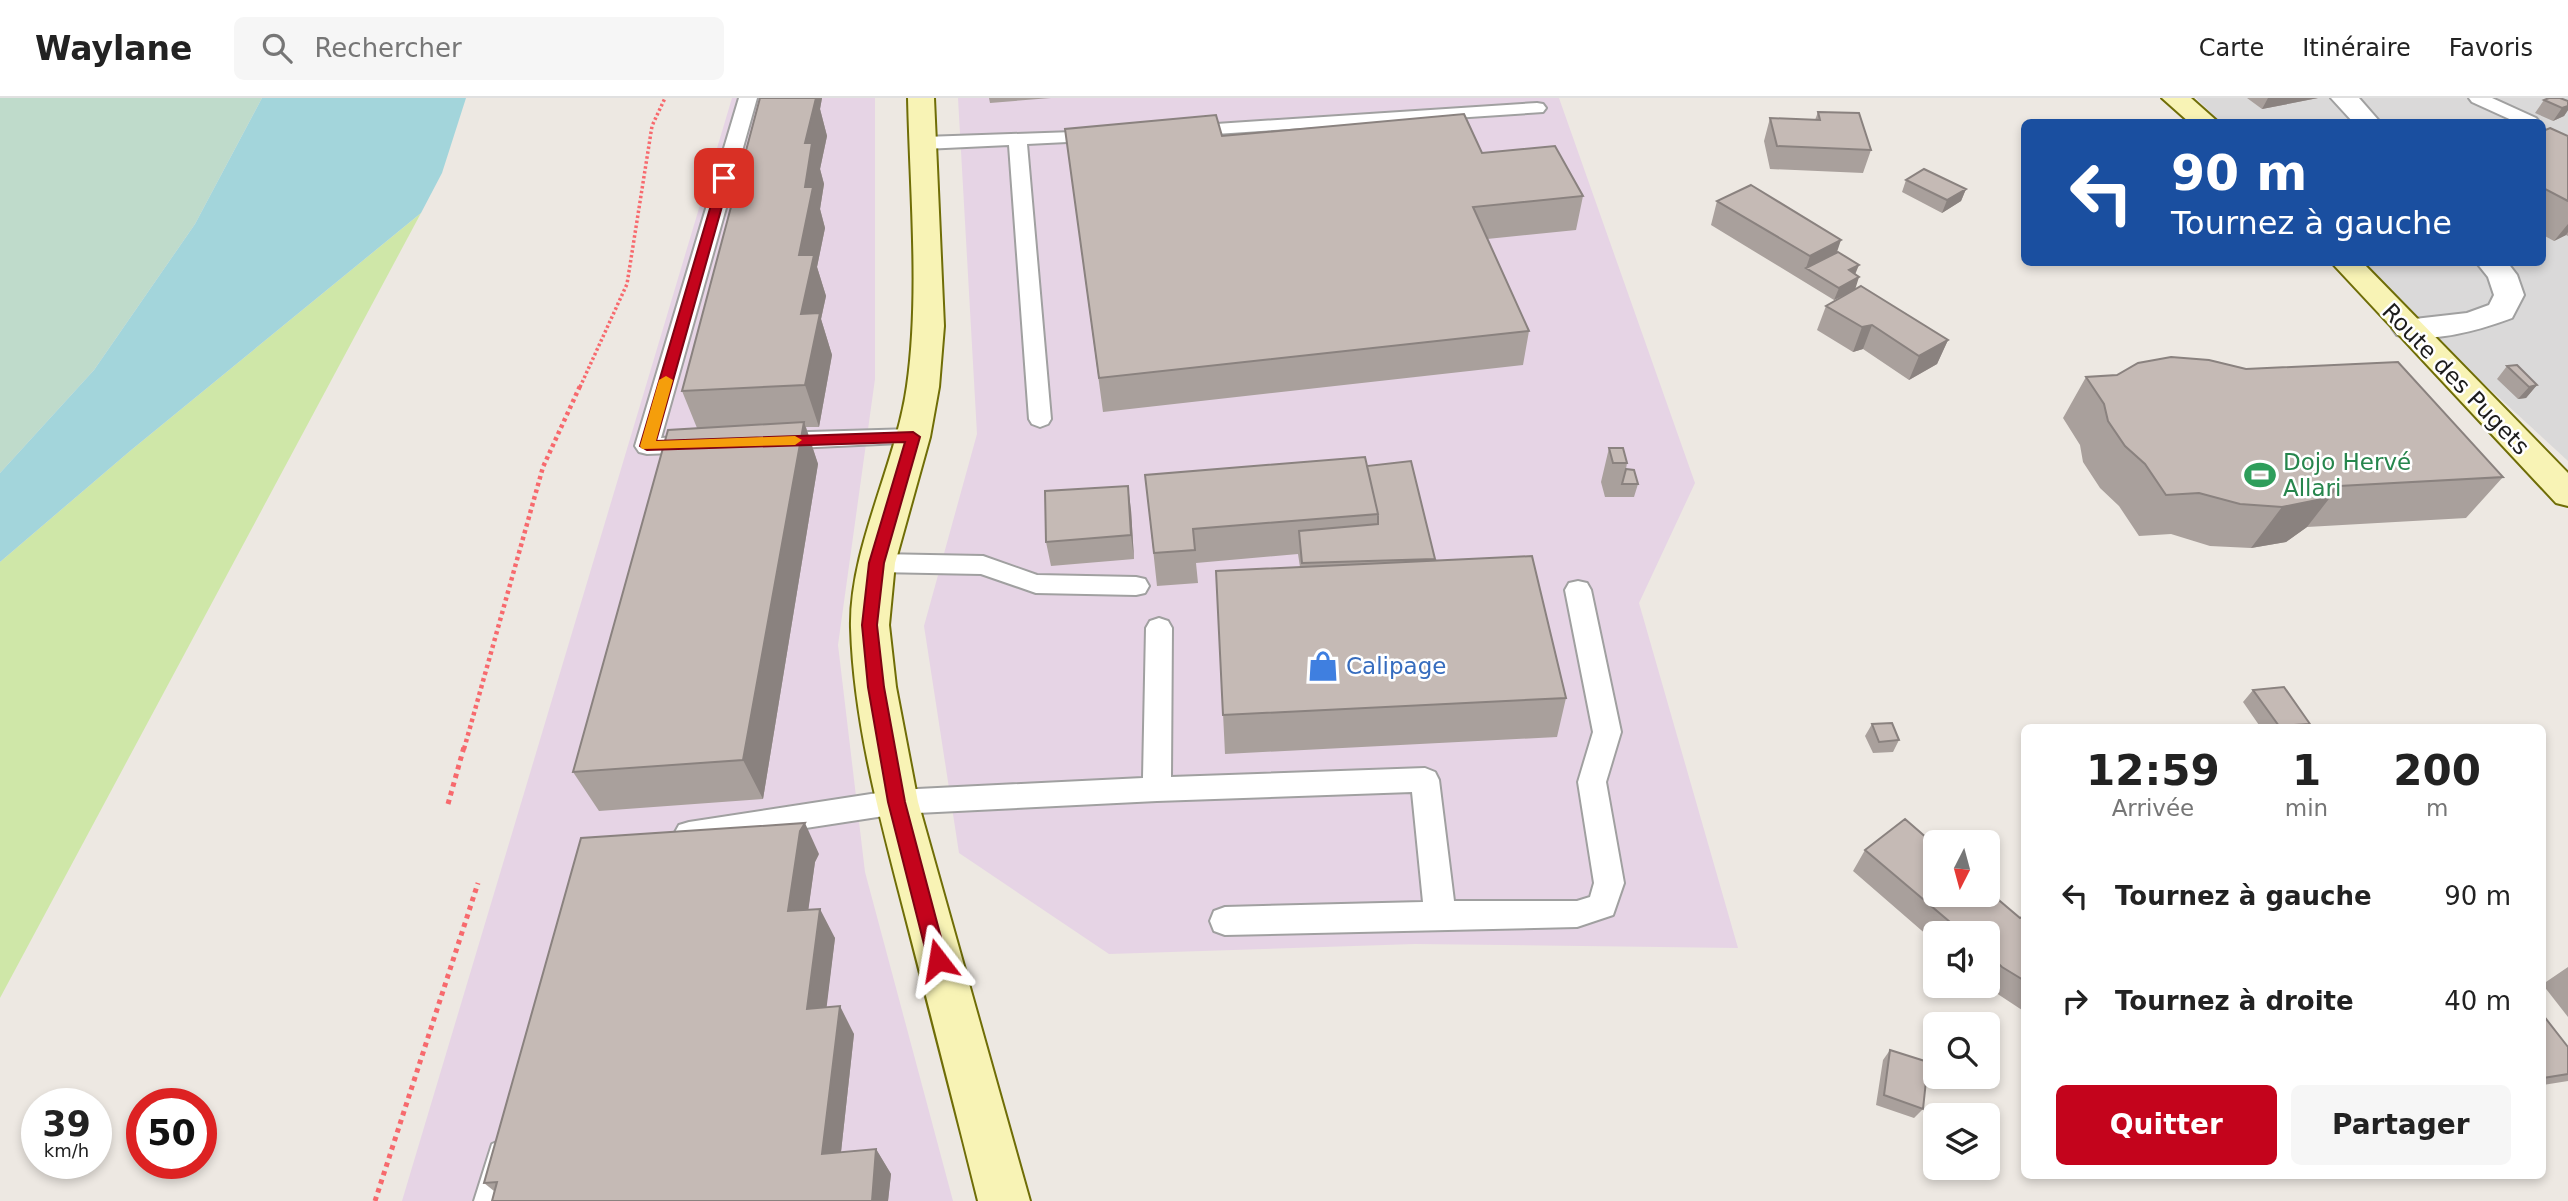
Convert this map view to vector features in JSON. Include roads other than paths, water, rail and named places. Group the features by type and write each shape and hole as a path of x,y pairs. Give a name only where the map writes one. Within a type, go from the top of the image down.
{"main road":[{"path":"921,98 928,326 923,387 913,437 877,563 870,625 876,687 897,802 1004,1201"},
{"path":"2175,98 2201,119"},
{"name":"Route des Pugets","path":"2349,266 2560,478"}],"street":[{"path":"2344,98 2364,119"},
{"path":"2408,328 2472,322 2501,311 2509,295 2502,275 2494,266"}],"lane":[{"path":"722,443 647,446 748,98"},
{"path":"2478,98 2523,119"},
{"path":"1168,132 1537,108"},
{"path":"924,144 1018,142 1114,135"},
{"path":"1018,142 1040,419"},
{"path":"749,442 913,437"},
{"path":"674,471 681,444"},
{"path":"877,563 983,565 1036,584 1136,586"},
{"path":"1225,921 1577,914 1602,906 1609,883 1592,782 1607,732 1578,590"},
{"path":"1157,789 1159,628"},
{"path":"655,839 897,802 1058,793 1425,780 1440,915"},
{"path":"491,1201 513,1123"}],"water":[{"path":"262,98 466,98 442,173 421,213 130,451 0,562 0,473 94,370 195,224"}],"place":[{"name":"Dojo Hervé Allari","path":"2260,475"},
{"name":"Calipage","path":"1323,666"}]}
